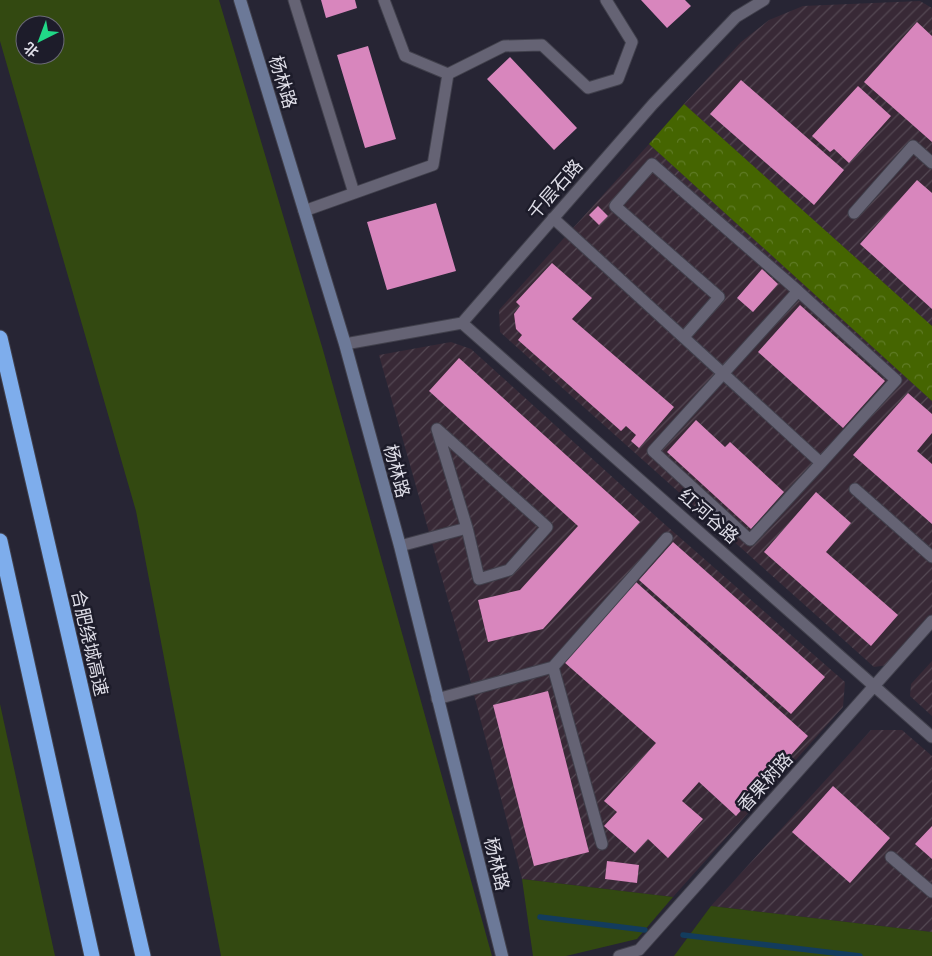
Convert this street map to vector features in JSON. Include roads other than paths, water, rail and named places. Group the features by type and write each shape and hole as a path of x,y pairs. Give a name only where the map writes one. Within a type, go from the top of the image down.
{"highway":[{"name":"合肥绕城高速","path":"0,338 143,956"},
{"path":"0,541 92,956"}],"street":[{"name":"杨林路","path":"240,0 345,344 400,546 502,956"}],"lane":[{"path":"294,0 354,193"},
{"path":"384,0 405,56 448,74 504,46 542,45 588,88 618,79 632,42 606,0"},
{"name":"千层石路","path":"462,323 653,104 736,17 764,0"},
{"path":"304,211 433,165 448,74"},
{"path":"854,213 913,146 932,163"},
{"path":"684,338 719,297 615,206 652,164 798,291 896,380 750,540 652,451 798,291"},
{"path":"553,218 820,463"},
{"path":"345,344 462,323"},
{"name":"红河谷路","path":"462,323 932,737"},
{"path":"438,429 547,527 509,570 479,579 467,528 438,429"},
{"path":"855,489 932,557"},
{"path":"400,546 467,528"},
{"path":"437,699 553,667 666,538"},
{"name":"香果树路","path":"619,956 639,953 932,621"},
{"path":"553,667 602,844"},
{"path":"891,857 932,892"}],"waterway":[{"path":"540,917 645,930"},
{"path":"683,935 860,956"}]}
